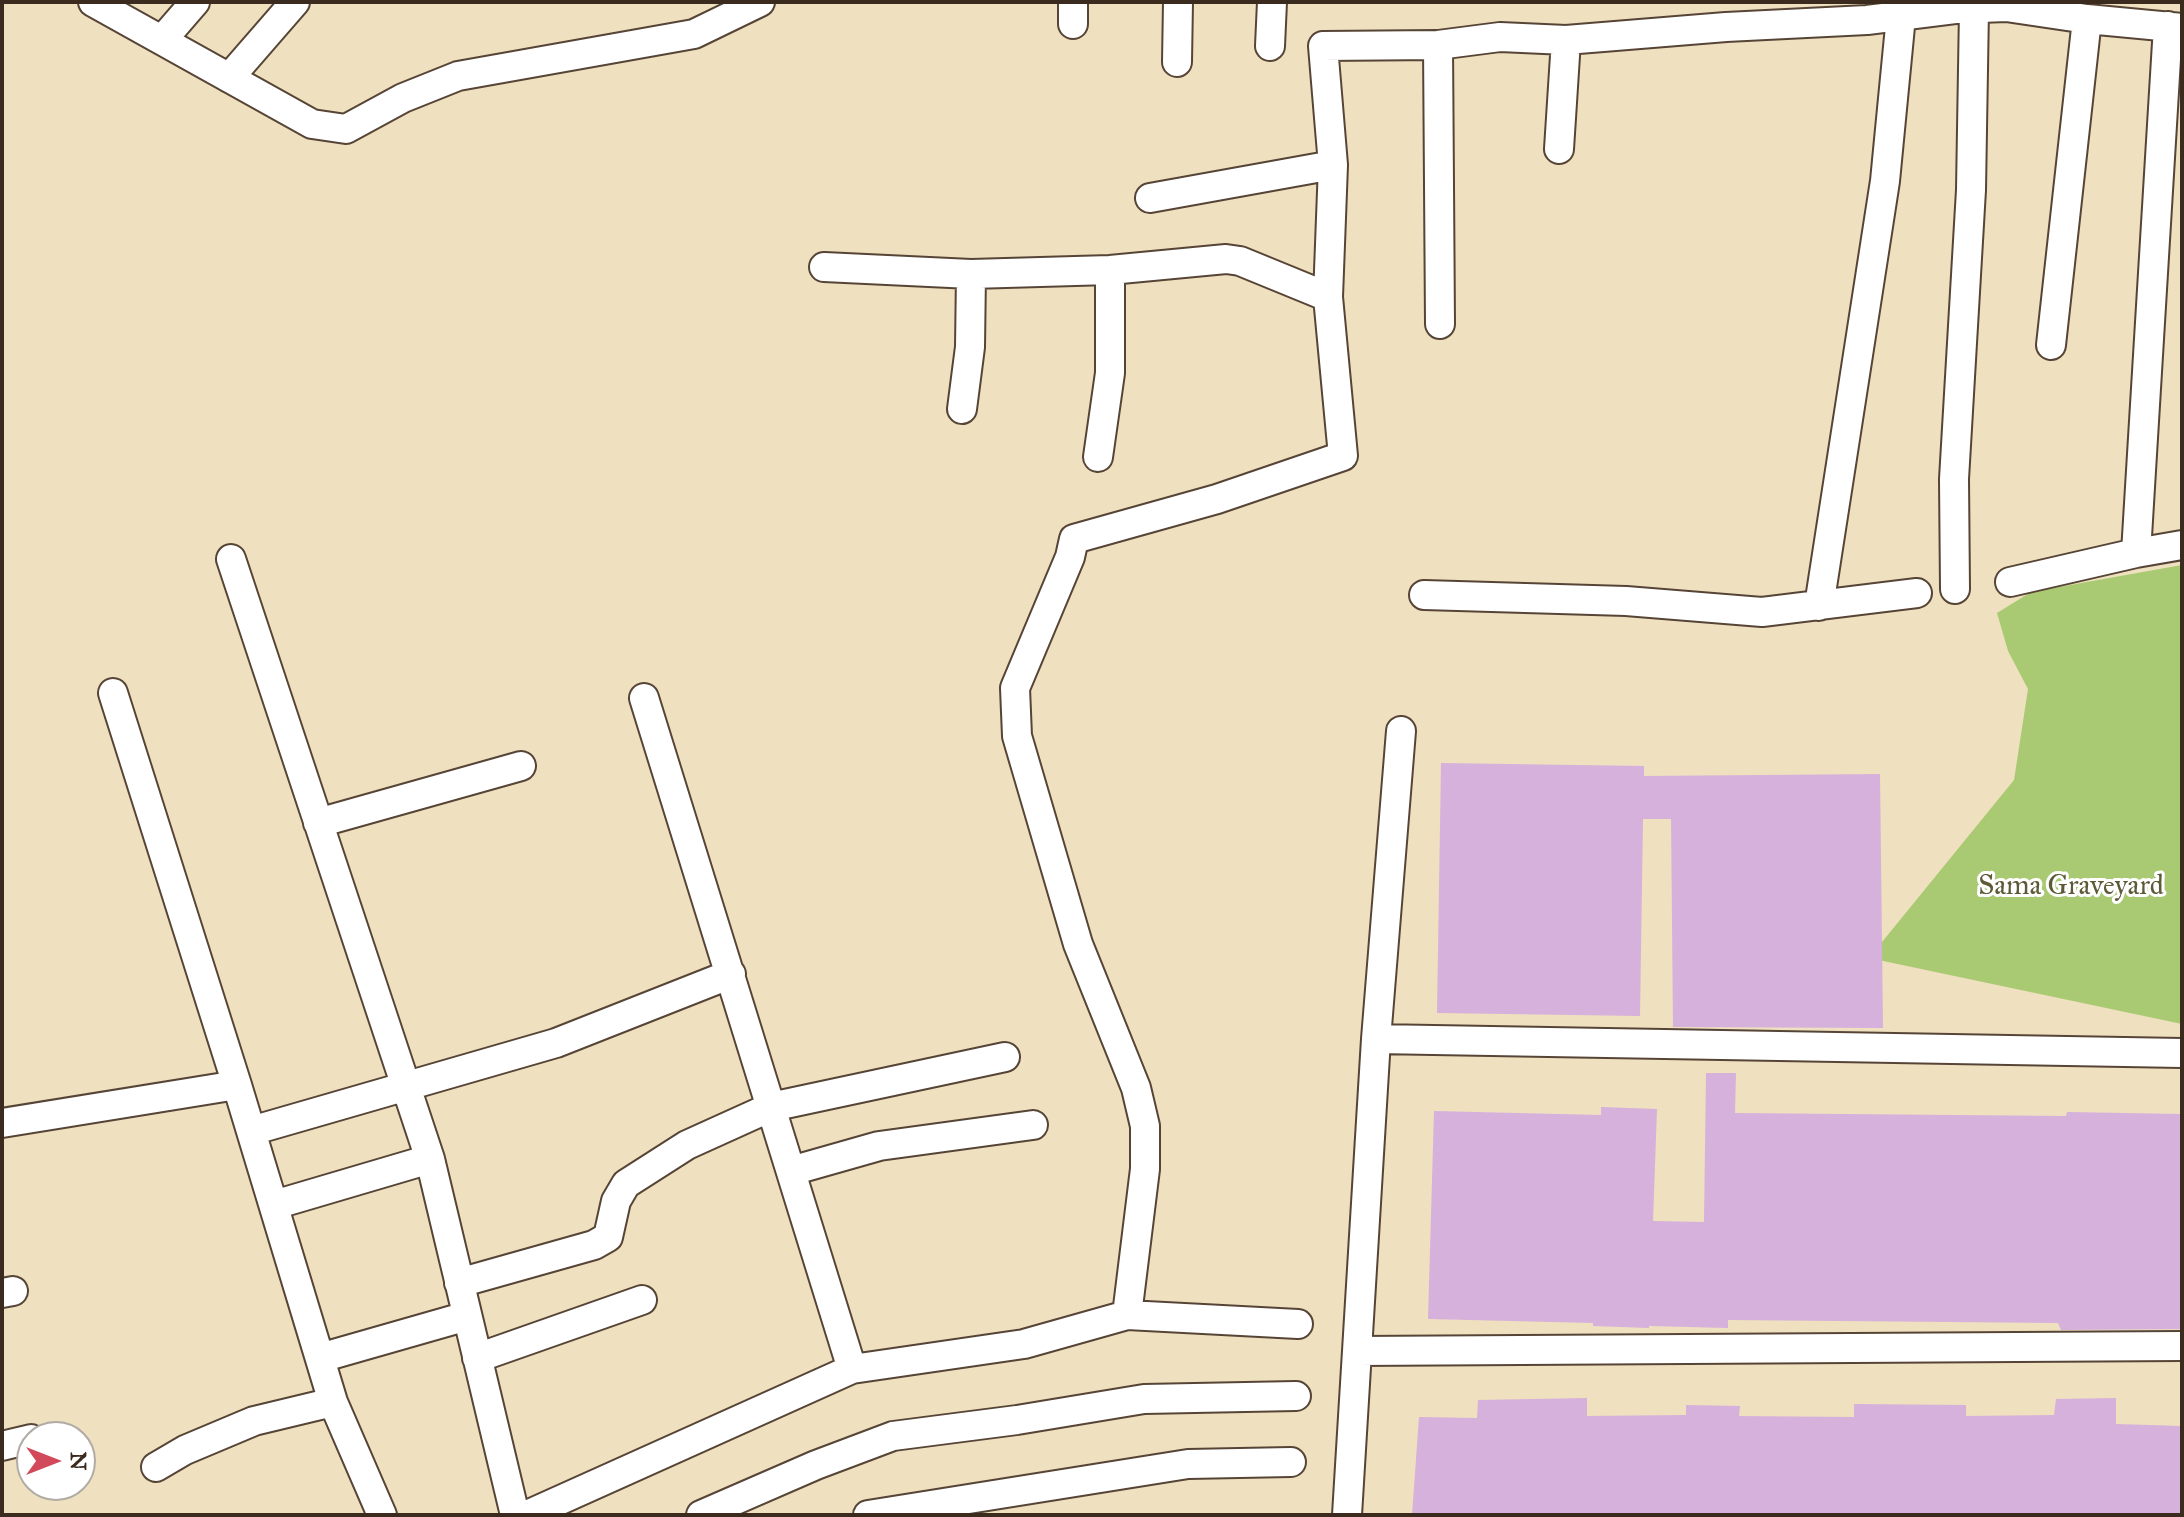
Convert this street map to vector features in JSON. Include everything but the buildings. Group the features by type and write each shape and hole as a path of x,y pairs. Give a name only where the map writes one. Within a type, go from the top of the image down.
{"street":[{"path":"93,2 312,124 346,129 403,98 458,76 694,34 760,2"},
{"path":"163,39 195,2"},
{"path":"229,78 295,2"},
{"path":"1177,62 1178,2"},
{"path":"1270,46 1272,2"},
{"path":"1127,1315 1145,1169 1145,1126 1136,1088 1078,944 1017,736 1015,688 1070,557 1074,539 1217,499 1343,456 1328,297 1333,165 1323,46 1438,45 1500,37 1566,40 1750,14 1901,16 1961,7 2006,5 2165,20 2136,553"},
{"path":"1955,589 1954,479 1959,352 1971,190 1961,7"},
{"path":"2051,345 2079,12"},
{"path":"1819,606 1885,181 1901,16"},
{"path":"1559,149 1566,40"},
{"path":"1438,45 1440,324"},
{"path":"1150,198 1333,165"},
{"path":"824,267 971,274 1110,270 1226,259 1240,261 1328,297"},
{"path":"1098,457 1110,373 1110,270"},
{"path":"962,409 970,347 971,274"},
{"path":"2010,582 2182,545"},
{"path":"231,559 430,1159 515,1515"},
{"path":"1424,595 1626,601 1762,612 1917,593"},
{"path":"113,693 333,1402 382,1515"},
{"path":"644,698 852,1369"},
{"path":"1347,1515 1376,1039 1401,731"},
{"path":"318,823 521,766"},
{"path":"251,1131 556,1043 731,974"},
{"path":"1376,1039 2182,1053"},
{"path":"459,1283 594,1245 608,1237 616,1201 626,1184 687,1145 771,1107 1005,1057"},
{"path":"2,1123 237,1085"},
{"path":"791,1171 879,1146 1033,1125"},
{"path":"274,1205 430,1159"},
{"path":"477,1358 642,1300"},
{"path":"527,1515 564,1508 852,1369 1024,1344 1127,1315 1298,1324"},
{"path":"320,1358 467,1316"},
{"path":"1357,1351 2182,1346"},
{"path":"701,1515 816,1465 893,1436 1144,1399 1296,1396"},
{"path":"156,1467 185,1450 254,1421 333,1402"},
{"path":"868,1515 1188,1464 1291,1462"}],"green space":[{"name":"Sama Graveyard","path":"2182,565 2182,1024 1869,958 2014,780 2028,689 2008,651 1997,613 2031,592"}]}
